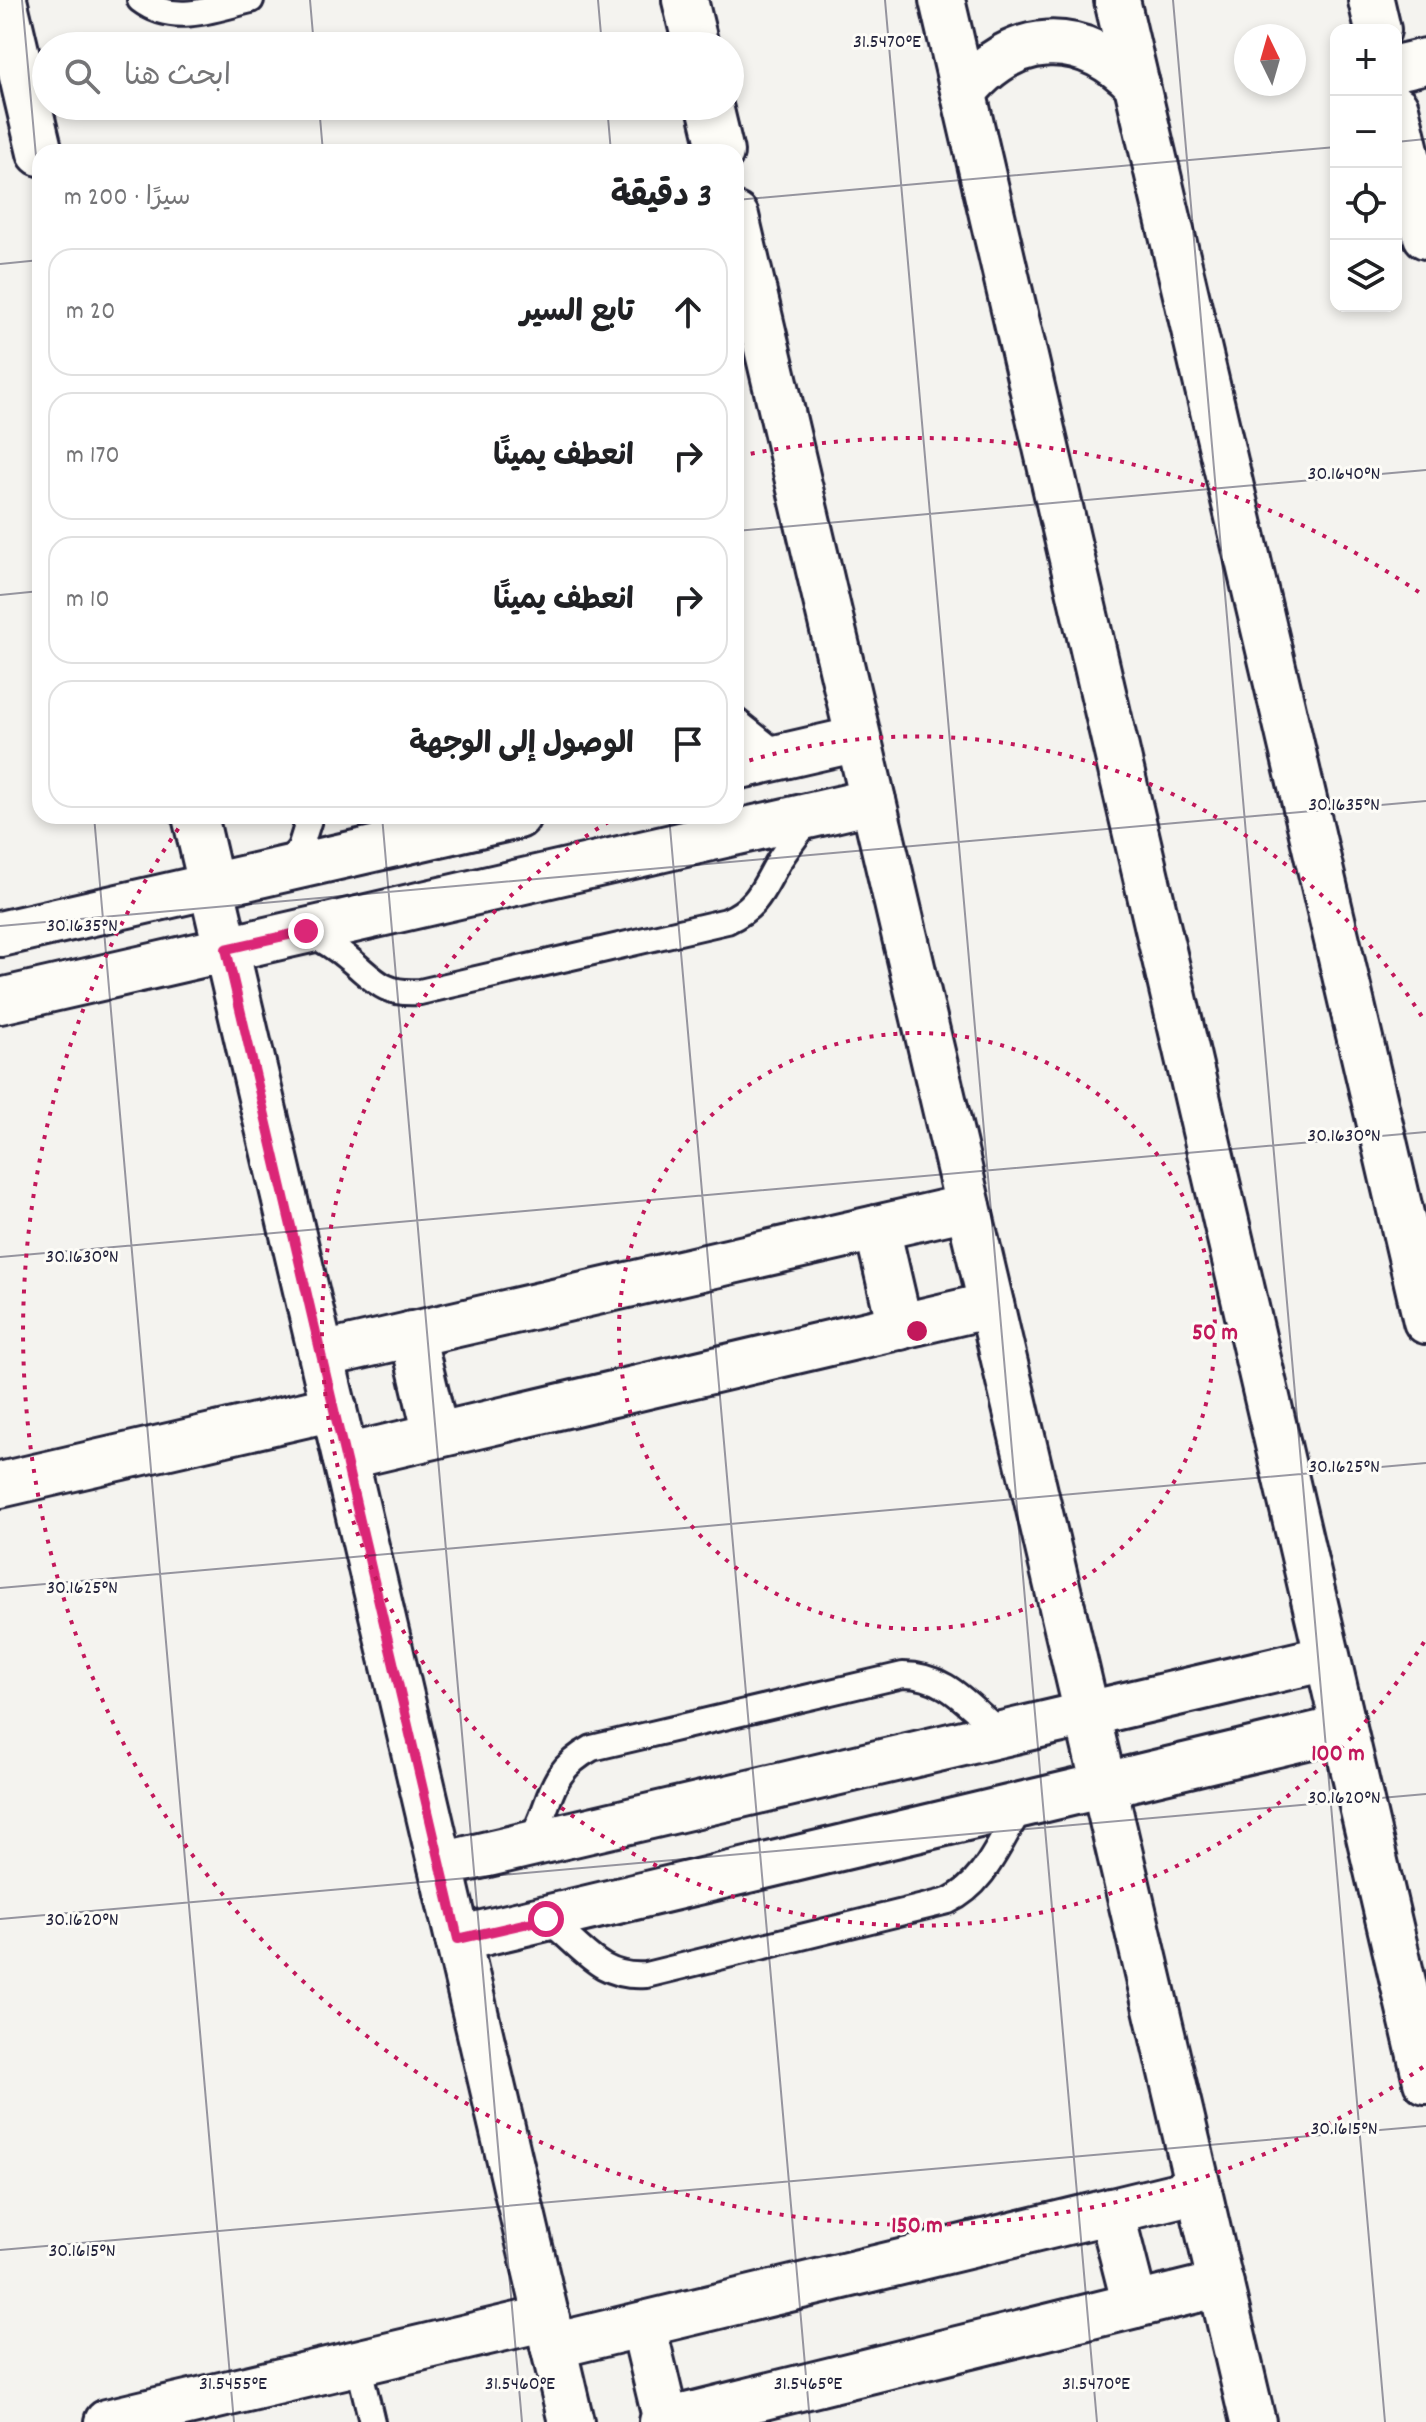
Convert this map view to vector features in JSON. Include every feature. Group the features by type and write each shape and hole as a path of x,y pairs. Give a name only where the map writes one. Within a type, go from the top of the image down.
{"street":[{"path":"4,0 32,119"},
{"path":"685,0 693,32"},
{"path":"942,0 1426,2081"},
{"path":"1117,0 1426,1321"},
{"path":"1371,0 1377,24"},
{"path":"964,92 978,74 995,60 1015,50 1060,43 1103,55 1137,84"},
{"path":"1402,67 1426,61"},
{"path":"32,120 38,144"},
{"path":"713,120 719,144"},
{"path":"1402,126 1419,178 1426,236"},
{"path":"744,283 750,335 873,801 1253,2422"},
{"path":"744,765 858,739"},
{"path":"0,1001 873,801"},
{"path":"197,824 571,2422"},
{"path":"0,934 483,824"},
{"path":"322,1355 968,1207"},
{"path":"877,1228 900,1327"},
{"path":"345,1457 991,1305"},
{"path":"412,1334 436,1435"},
{"path":"0,1485 334,1408"},
{"path":"441,1865 1327,1658"},
{"path":"458,1939 1344,1728"},
{"path":"107,2422 358,2363 550,2332 643,2325 1199,2190"},
{"path":"1111,2211 1135,2305"},
{"path":"643,2325 664,2422 1221,2284"}],"lane":[{"path":"140,0 151,8 178,15 251,0"},
{"path":"744,727 780,756"},
{"path":"306,931 341,952 380,986 407,993 436,988 727,921 742,914 764,891 779,860 813,815"},
{"path":"283,869 300,848 308,824"},
{"path":"529,1844 542,1820 554,1780 565,1767 592,1748 903,1675 918,1675 945,1684 1003,1734"},
{"path":"546,1919 606,1970 619,1975 646,1975 962,1895 974,1884 1023,1805"},
{"path":"358,2363 372,2422"}],"route":[{"path":"306,931 226,949 458,1939 546,1919"}]}
